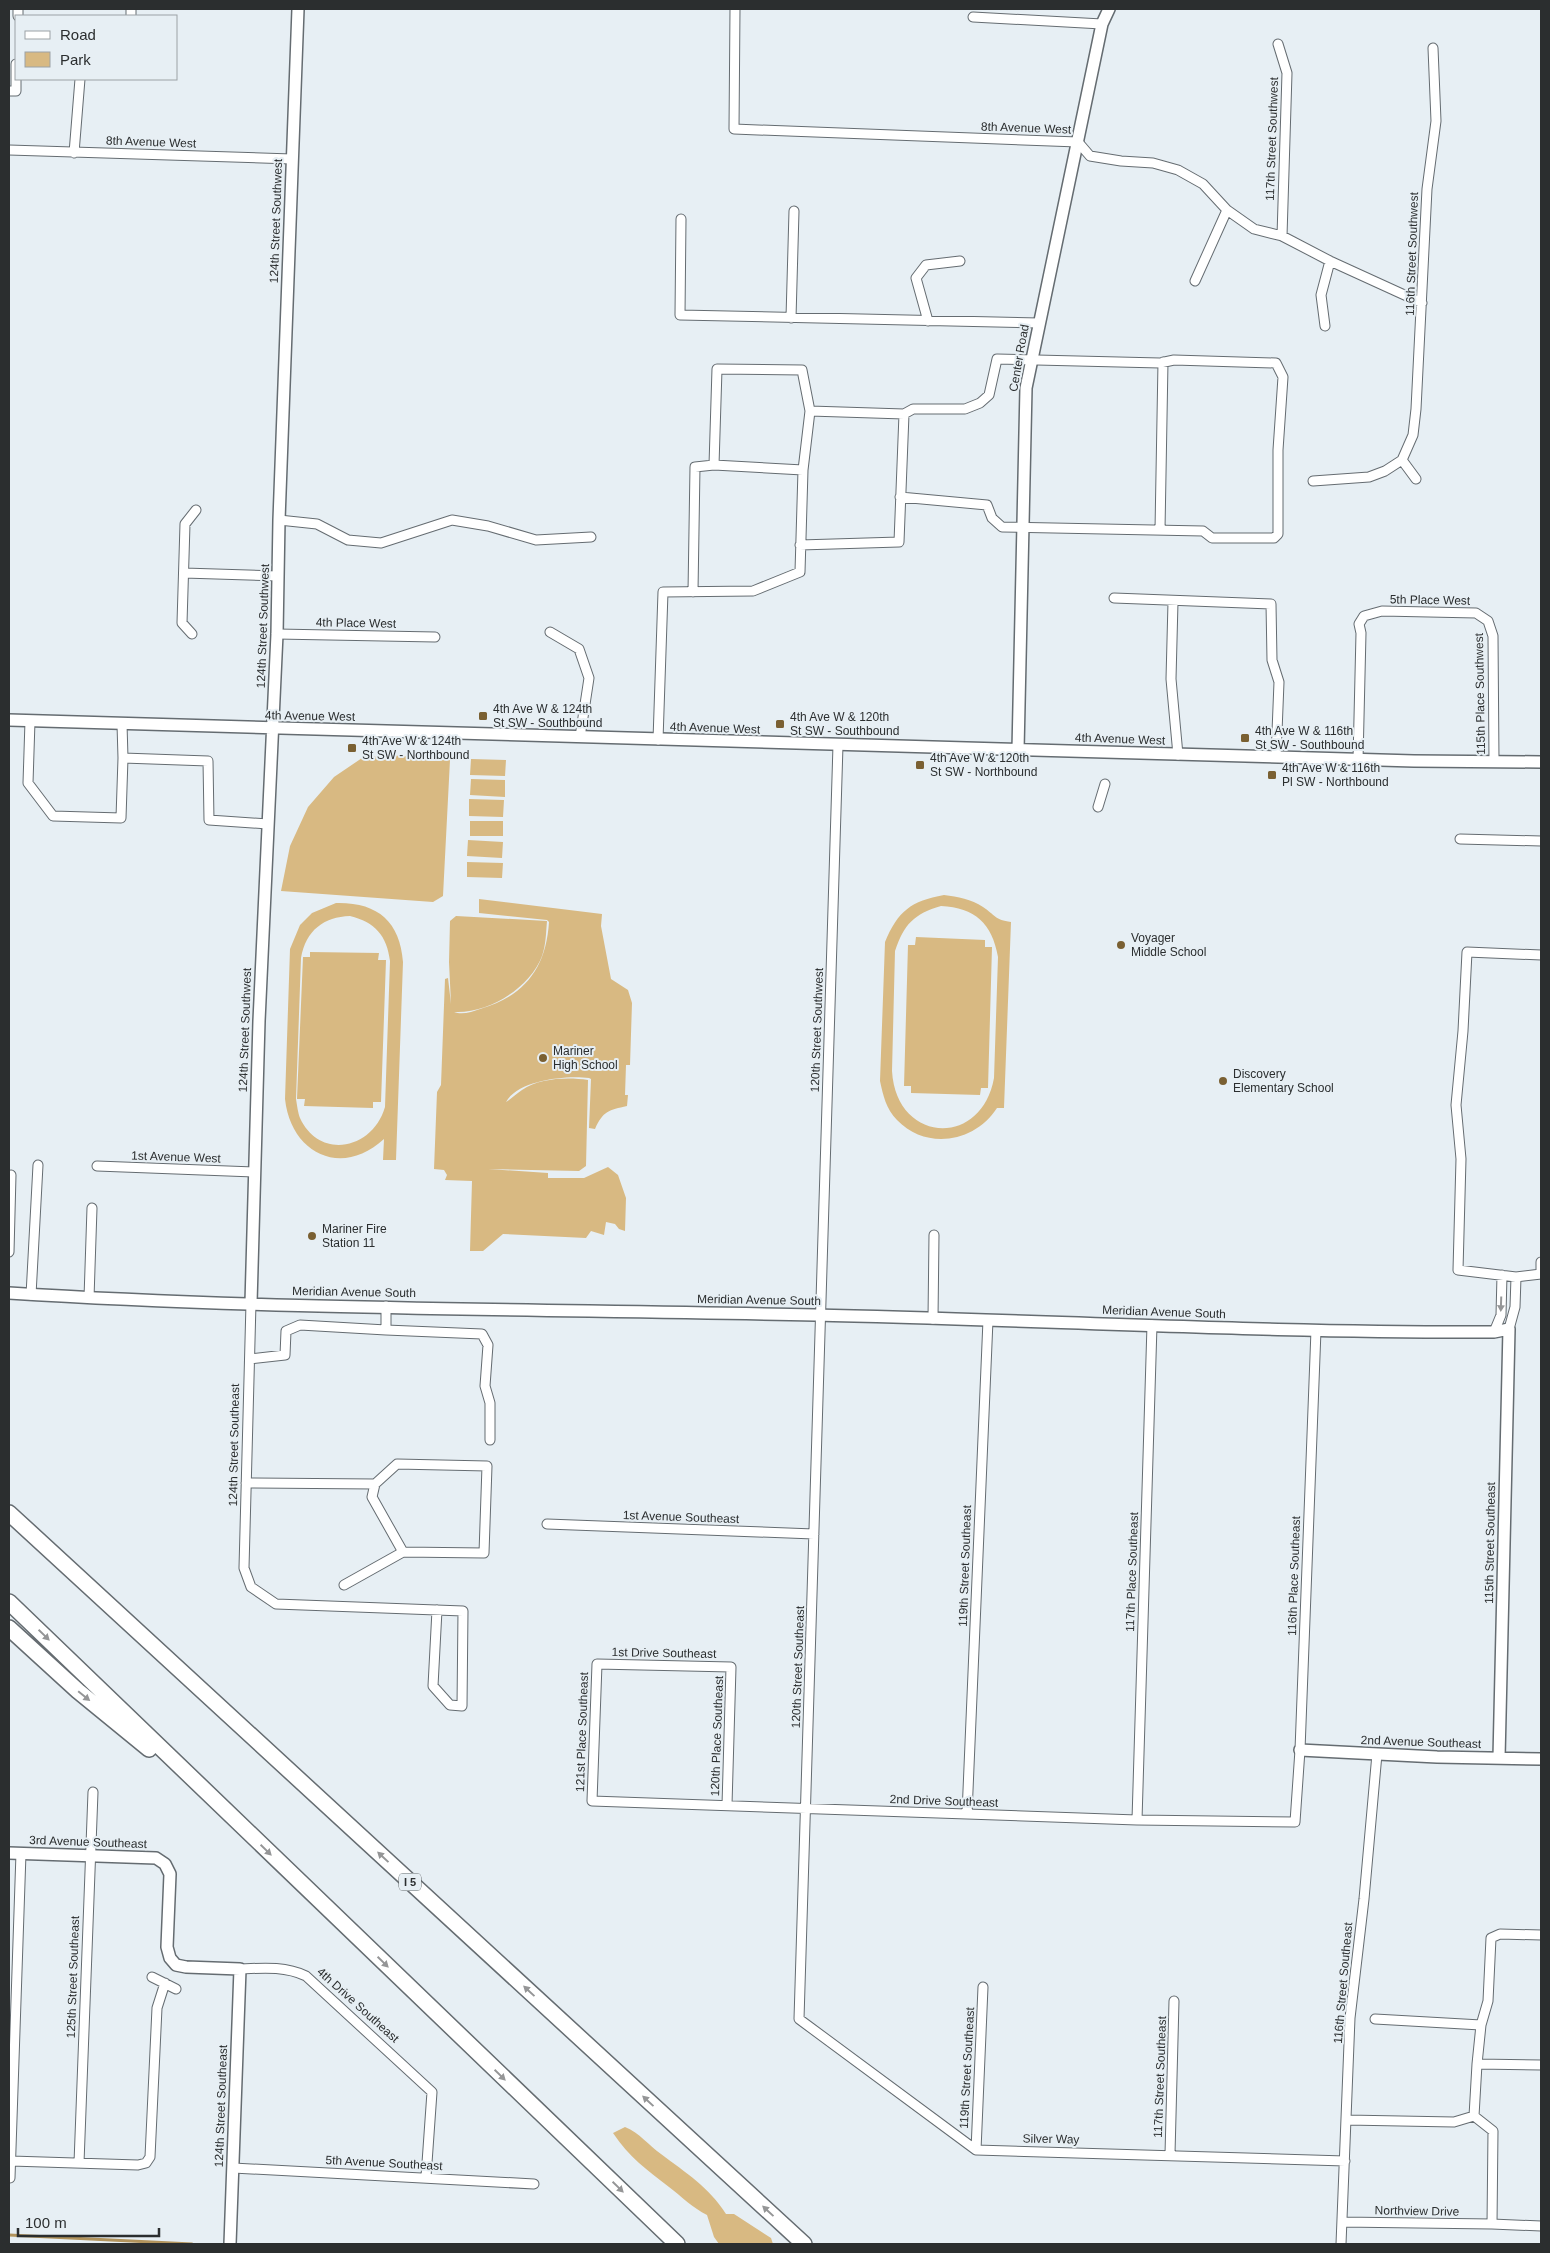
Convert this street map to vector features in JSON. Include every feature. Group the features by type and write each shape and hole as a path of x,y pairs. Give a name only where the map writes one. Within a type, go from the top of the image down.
{"highway":[{"path":"9,1505 13,1517"},
{"name":"I 5","path":"13,1517 804,2244"},
{"path":"9,1602 677,2244"},
{"path":"9,1628 78,1691 231,1816"}],"street":[{"name":"124th Street Southwest","path":"251,1303 259,1022 277,634 279,520 298,9"},
{"name":"8th Avenue West","path":"735,9 734,130 1078,142 1090,156 1121,161 1153,163 1178,170 1203,184 1227,210 1254,229 1282,236 1330,261 1422,303"},
{"name":"Center Road","path":"1018,750 1026,388 1102,24 1109,9"},
{"path":"973,17 1102,24"},
{"name":"117th Street Southwest","path":"1278,44 1287,73 1282,236"},
{"name":"116th Street Southwest","path":"1402,460 1413,435 1427,189 1436,121 1433,48"},
{"path":"9,91 16,91 16,80"},
{"path":"74,152 80,80"},
{"name":"8th Avenue West","path":"9,150 292,159"},
{"path":"1195,281 1227,210"},
{"path":"791,318 794,211"},
{"path":"681,219 680,315 1039,323"},
{"path":"928,321 916,278 926,265 960,260"},
{"path":"1325,326 1321,295 1330,261"},
{"path":"810,410 904,414 914,409 964,409 980,403 989,395 997,359 1163,362 1174,360 1276,363 1283,377 1278,450 1278,534 1274,538 1266,540 1212,538 1203,531 1002,527 992,518 987,505 900,497"},
{"path":"1160,530 1163,362"},
{"path":"658,740 663,592 753,591 800,572 803,470 810,410 802,370 717,369 714,465"},
{"path":"800,545 899,542 904,414"},
{"path":"1313,481 1369,477 1385,472 1402,460 1416,479"},
{"path":"693,592 695,467 714,465 803,470"},
{"path":"192,634 182,622 185,524 196,510"},
{"path":"279,520 317,524 348,540 381,543 452,520 488,526 536,540 591,537"},
{"path":"184,573 278,576"},
{"path":"1114,598 1173,602 1271,604 1272,660 1279,682 1276,758"},
{"path":"1173,602 1171,679 1178,754"},
{"name":"5th Place West","path":"1358,760 1361,633 1359,624 1364,616 1382,611 1476,613 1488,621 1491,626"},
{"name":"115th Place Southwest","path":"1491,626 1493,636 1494,761"},
{"path":"550,632 579,649 589,678 580,737"},
{"name":"4th Place West","path":"277,634 435,636"},
{"name":"4th Avenue West","path":"9,720 1276,758 1541,762"},
{"path":"30,721 28,783 53,816 121,818 122,724"},
{"name":"120th Street Southwest","path":"820,1315 838,745"},
{"path":"123,758 208,761 209,820 268,824"},
{"path":"1098,808 1105,784"},
{"path":"1460,839 1541,841"},
{"path":"1541,955 1467,952 1463,1031 1456,1105 1461,1177 1458,1270 1516,1276 1541,1274 1541,1262"},
{"path":"32,1294 38,1165"},
{"name":"1st Avenue West","path":"97,1166 254,1172"},
{"path":"9,1252 10,1175"},
{"path":"89,1298 92,1208"},
{"path":"933,1319 934,1235"},
{"path":"1494,1332 1501,1315 1502,1275"},
{"path":"1509,1329 1515,1307 1516,1276"},
{"name":"Meridian Avenue South","path":"9,1293 89,1298 251,1303 820,1315 1398,1332 1494,1332 1509,1329"},
{"name":"124th Street Southeast","path":"251,1303 244,1568 251,1587 276,1604 437,1610"},
{"path":"386,1306 386,1330"},
{"name":"120th Street Southeast","path":"820,1315 799,2019 976,2150"},
{"name":"119th Street Southeast","path":"967,1814 988,1320"},
{"name":"117th Place Southeast","path":"1137,1820 1152,1325"},
{"path":"250,1359 285,1355 286,1331 292,1327 300,1326 482,1334 488,1345 485,1386 490,1403 490,1440"},
{"name":"115th Street Southeast","path":"1498,1758 1509,1329"},
{"name":"116th Place Southeast","path":"1295,1822 1300,1750 1316,1330"},
{"path":"344,1584 403,1552 484,1554 486,1466 397,1464 375,1484 372,1497 403,1552"},
{"path":"246,1483 375,1484"},
{"name":"1st Avenue Southeast","path":"547,1524 814,1534"},
{"path":"437,1610 463,1611 462,1706 450,1705 433,1686 437,1610"},
{"name":"1st Drive Southeast","path":"597,1664 731,1667"},
{"name":"121st Place Southeast","path":"592,1801 597,1664"},
{"name":"120th Place Southeast","path":"727,1806 731,1667"},
{"name":"2nd Avenue Southeast","path":"1300,1750 1541,1760"},
{"name":"116th Street Southeast","path":"1341,2244 1348,2120 1350,2018 1364,1899 1377,1754"},
{"name":"125th Street Southeast","path":"79,2163 94,1792"},
{"name":"2nd Drive Southeast","path":"592,1801 1137,1820 1295,1822"},
{"name":"3rd Avenue Southeast","path":"9,1853 156,1858 165,1864 170,1874 167,1946 170,1958"},
{"path":"10,2178 21,1853"},
{"path":"1474,2116 1481,2025 1488,2001 1491,1938 1500,1934 1541,1936"},
{"name":"4th Drive Southeast","path":"170,1958 176,1965 186,1967 278,1968 293,1970 306,1976 432,2092 426,2177"},
{"name":"124th Street Southeast","path":"230,2244 240,1969"},
{"path":"152,1977 176,1989"},
{"path":"10,2161 138,2165 146,2163 150,2157 157,2008 165,1984"},
{"name":"119th Street Southeast","path":"976,2150 984,1987"},
{"name":"117th Street Southeast","path":"1170,2154 1174,2001"},
{"path":"1375,2020 1481,2025"},
{"path":"1477,2064 1541,2065"},
{"path":"1348,2120 1454,2122 1474,2116"},
{"path":"1474,2116 1493,2131 1492,2224"},
{"name":"Silver Way","path":"976,2150 1170,2154 1345,2161"},
{"name":"5th Avenue Southeast","path":"233,2168 534,2184"},
{"name":"Northview Drive","path":"1342,2222 1541,2226"}],"green space":[{"path":"390,755 450,760 443,896 433,902 281,891 290,846 308,807 334,777 362,758"},
{"path":"471,759 506,760 505,776 470,775"},
{"path":"471,779 505,780 505,797 470,795"},
{"path":"469,799 504,800 503,817 469,816"},
{"path":"470,821 503,821 503,836 470,836"},
{"path":"468,840 503,842 502,858 467,856"},
{"path":"467,862 503,863 502,878 467,877"},
{"path":"944,895 969,900 998,918 1011,922 1004,1108 997,1108 988,1120 964,1135 936,1139 922,1136 909,1130 893,1116 884,1097 880,1081 885,942 895,922 907,909 914,904","holes":["941,906 953,907 972,914 986,926 995,945 998,957 994,1078 986,1101 973,1117 957,1126 940,1128 923,1124 908,1112 897,1095 892,1071 895,951 902,934 911,921 932,909"]},
{"path":"479,899 602,914 601,926 611,979 628,990 632,1003 630,1065 626,1065 625,1095 628,1095 627,1106 607,1112 595,1129 589,1128 591,1079 579,1077 556,1078 531,1084 512,1095 506,1102 522,1090 537,1083 563,1079 588,1080 586,1166 579,1171 488,1169 548,1173 548,1178 584,1178 608,1167 618,1175 626,1198 625,1231 619,1229 615,1224 606,1222 604,1235 591,1231 586,1238 503,1234 483,1251 470,1251 472,1181 445,1180 447,1175 444,1170 434,1169 437,1092 441,1085 445,979 448,978 451,1004 450,921 456,916 547,921 542,955 547,938 549,922 547,920 479,913","holes":["541,957 530,978 521,988 509,996 495,1003 528,979","479,1009 467,1013 454,1012"]},
{"path":"336,903 363,906 374,910 384,917 397,935 403,962 396,1160 383,1160 384,1139 368,1151 352,1157 336,1158 321,1154 308,1146 297,1134 289,1118 285,1099 290,949 300,925 312,913","holes":["350,916 373,926 383,937 390,961 385,1107 379,1121 358,1140 346,1144 333,1144 320,1140 309,1132 300,1118 297,1106 301,958 307,940 324,922"]},
{"path":"916,937 985,940 985,947 992,947 988,1088 981,1088 980,1095 911,1093 911,1086 904,1086 908,945 915,945"},
{"path":"310,952 379,953 378,960 386,960 381,1102 373,1102 373,1108 304,1106 305,1099 297,1099 303,957 310,957"},
{"path":"625,2127 640,2136 656,2151 696,2181 712,2196 726,2214 734,2214 771,2238 773,2244 719,2244 714,2237 707,2215 692,2206 646,2169 619,2142 613,2133"}],"waterway":[{"path":"9,2235 192,2244"}],"place":[{"name":"4th Ave W & 124th St SW - Southbound","path":"483,716"},
{"name":"4th Ave W & 120th St SW - Southbound","path":"780,724"},
{"name":"4th Ave W & 116th St SW - Southbound","path":"1245,738"},
{"name":"4th Ave W & 124th St SW - Northbound","path":"352,748"},
{"name":"4th Ave W & 120th St SW - Northbound","path":"920,765"},
{"name":"4th Ave W & 116th Pl SW - Northbound","path":"1272,775"},
{"name":"Voyager Middle School","path":"1121,945"},
{"name":"Mariner High School","path":"543,1058"},
{"name":"Discovery Elementary School","path":"1223,1081"},
{"name":"Mariner Fire Station 11","path":"312,1236"}]}
